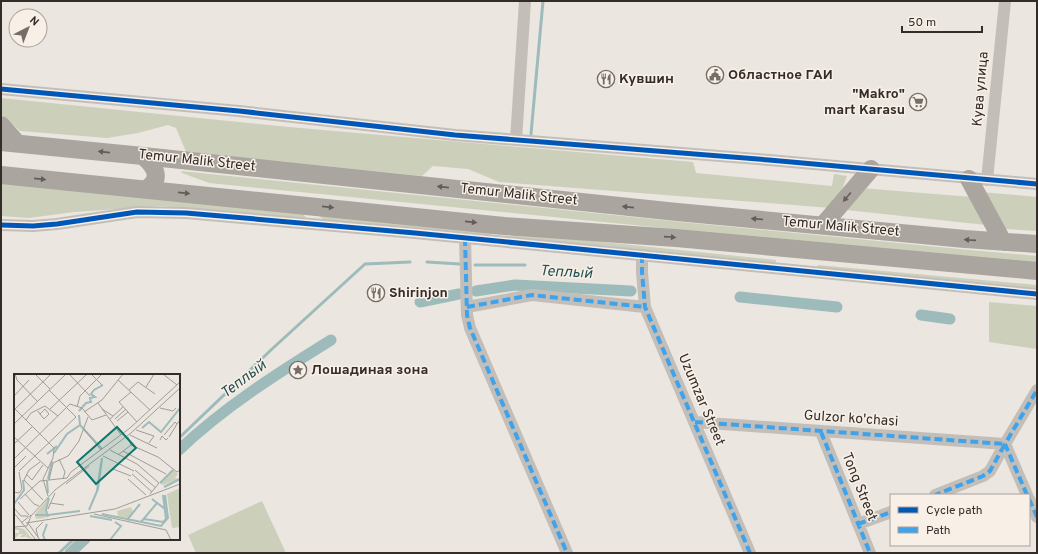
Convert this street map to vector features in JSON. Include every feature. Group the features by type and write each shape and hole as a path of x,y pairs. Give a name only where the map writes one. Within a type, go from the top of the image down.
{"highway":[{"path":"1,126 9,143"},
{"name":"Temur Malik Street","path":"9,143 677,212 965,239 1037,244"},
{"path":"143,156 150,162 156,173 154,182 146,189"},
{"path":"823,225 871,169"},
{"name":"Temur Malik Street","path":"1,175 512,226 676,238 1037,271"},
{"path":"969,179 1003,242"}],"street":[{"path":"516,140 525,1"},
{"name":"Кува улица","path":"987,180 1005,1"},
{"path":"1,89 231,110 516,140 1037,184"},
{"path":"300,205 321,226"},
{"path":"1,225 33,226 137,212 169,212 464,238 1037,294"},
{"path":"494,241 512,226"},
{"path":"464,238 467,315 470,328 567,553"},
{"name":"Uzumzar Street","path":"642,256 645,307 750,553"},
{"path":"467,307 532,295 645,307"},
{"path":"938,494 983,476 990,471 1037,390"},
{"name":"Gulzor ko'chasi","path":"695,422 1005,444"},
{"name":"Tong Street","path":"821,432 870,553"},
{"path":"1005,444 1027,494"},
{"path":"1030,501 1037,517"},
{"path":"858,524 890,512"}],"green space":[{"path":"1,98 289,127 693,162 696,173 832,186 834,174 847,176 841,193 831,208 499,182 468,169 433,166 422,176 187,154 176,128 168,125 138,133 107,138 20,131 1,114"},
{"path":"181,171 691,223 1037,256 1037,263 966,258 209,183 182,173"},
{"path":"1,183 302,213 309,221 161,206 74,212 29,218 1,216"},
{"path":"861,188 972,197 986,225 846,210"},
{"path":"982,192 1037,197 1037,231 1005,229"},
{"path":"318,215 495,231 487,237 326,222"},
{"path":"516,233 776,260 775,266 507,239"},
{"path":"818,265 1037,285 1037,291 817,271"},
{"path":"989,302 1037,306 1037,349 989,342"},
{"path":"262,501 286,553 196,553 188,535"}],"waterway":[{"path":"531,134 543,1"},
{"path":"180,437 272,349 365,264 410,262"},
{"path":"427,262 460,264"},
{"path":"475,265 525,265"},
{"name":"Теплый","path":"476,291 515,285 631,291"},
{"name":"Теплый","path":"420,302 459,294"},
{"name":"Теплый","path":"740,297 837,307"},
{"name":"Теплый","path":"921,315 950,319"},
{"name":"Теплый","path":"180,449 214,419 233,405 271,378 331,340"},
{"path":"59,553 73,540"},
{"name":"Теплый","path":"70,553 84,540"}],"marked path":[{"path":"465,238 467,315 470,328 567,553"},
{"path":"642,255 645,307 750,553"},
{"path":"467,307 532,295 645,307"},
{"path":"1027,494 1005,444 1037,390"},
{"path":"695,422 1005,444 990,471 983,476 938,494"},
{"path":"821,432 870,553"},
{"path":"1030,501 1037,517"},
{"path":"858,524 890,512"}],"cycle path":[{"path":"1,89 239,111 455,135 769,160 1037,184"},
{"path":"1,225 33,226 57,224 137,212 186,213 415,233 1037,294"}],"place":[{"name":"Областное ГАИ","path":"715,75"},
{"name":"Кувшин","path":"606,79"},
{"name":"\"Makro\" mart Karasu","path":"918,102"},
{"name":"Shirinjon","path":"376,293"},
{"name":"Лошадиная зона","path":"298,370"}]}
